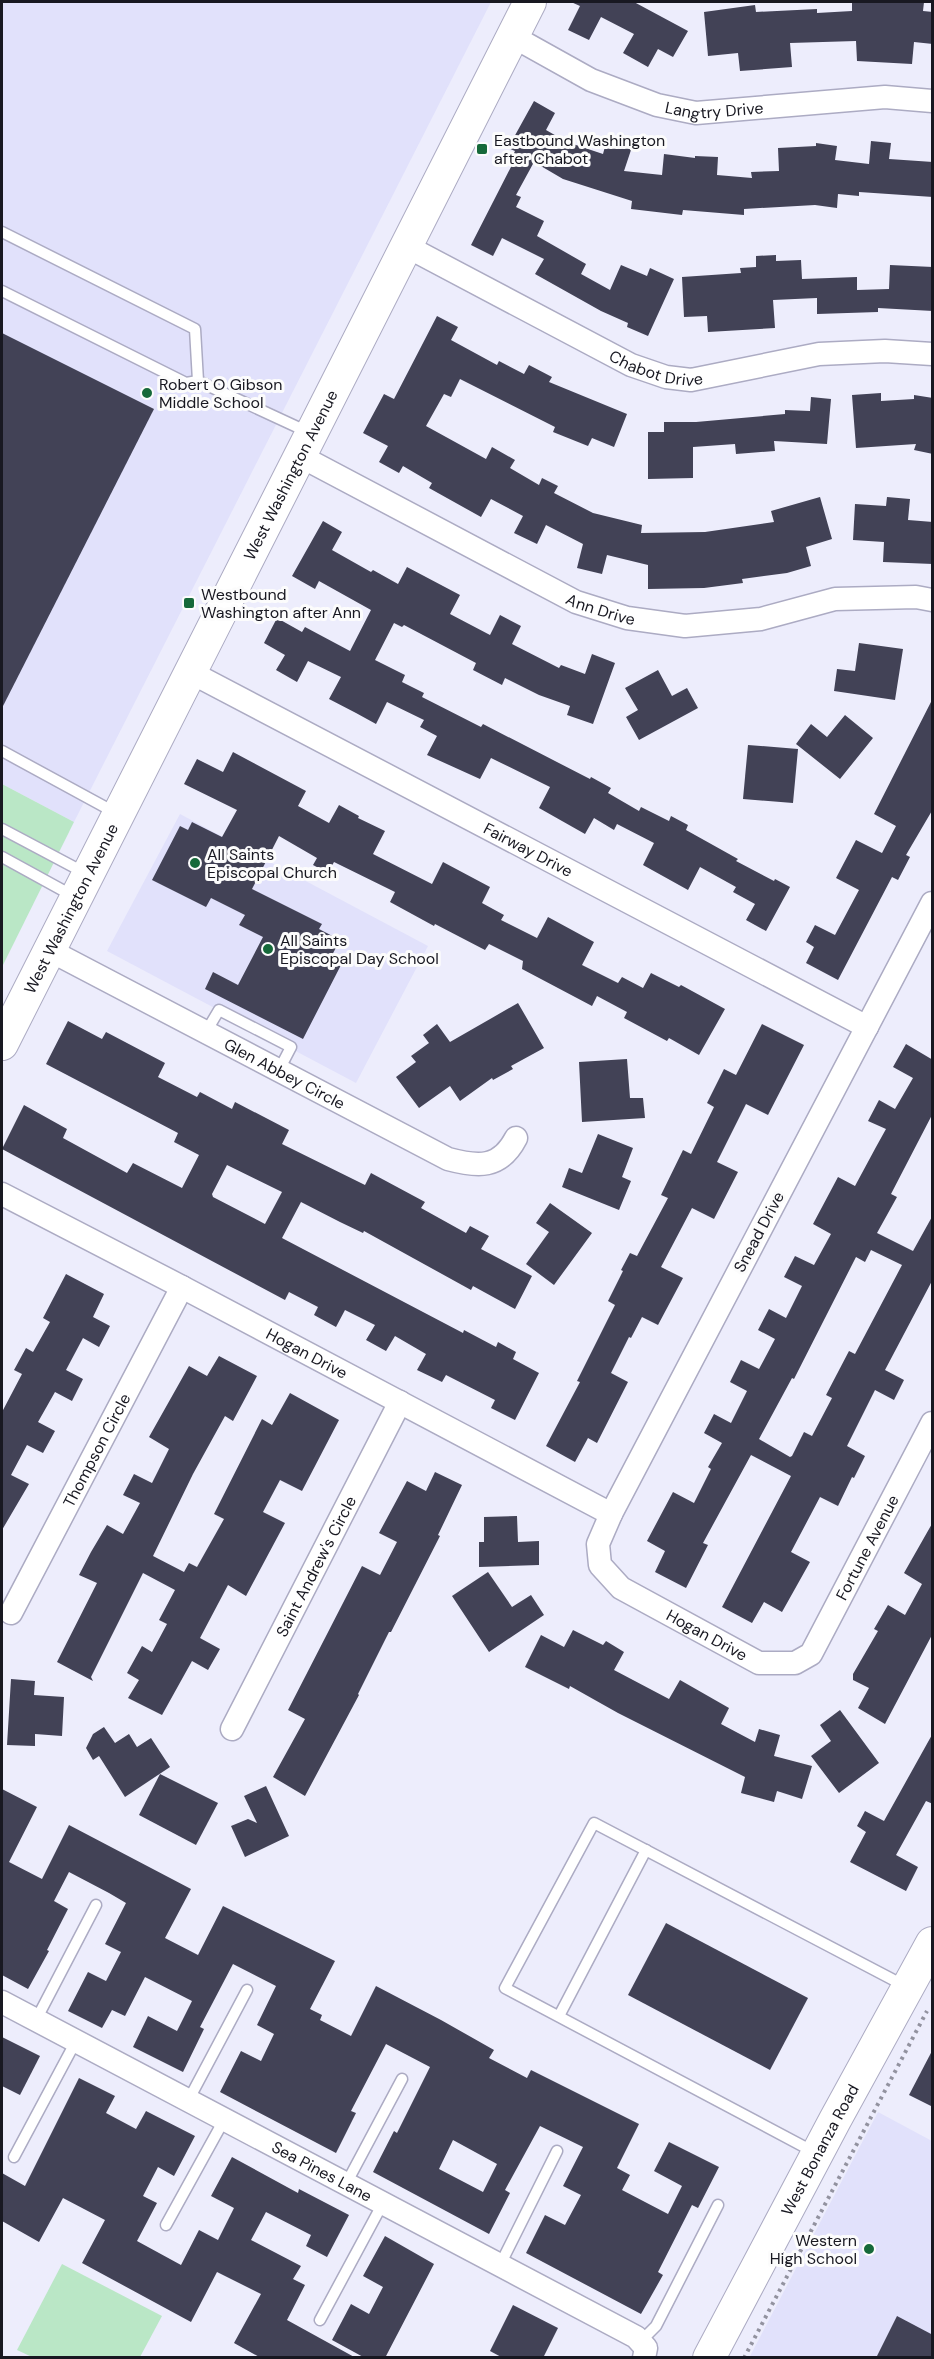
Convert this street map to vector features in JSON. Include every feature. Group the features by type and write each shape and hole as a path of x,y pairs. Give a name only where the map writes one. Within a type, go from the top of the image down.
{"main road":[{"name":"West Washington Avenue","path":"2,1044 530,2"},
{"name":"West Bonanza Road","path":"709,2358 817,2154 918,1999 933,1943"}],"street":[{"name":"Langtry Drive","path":"512,36 591,80 657,105 696,112 885,97 933,101"},
{"name":"Chabot Drive","path":"406,246 631,364 666,377 691,380 819,354 885,351 933,354"},
{"name":"Ann Drive","path":"305,444 576,602 627,618 685,626 761,619 836,599 916,597 933,600"},
{"name":"Fairway Drive","path":"190,672 867,1027"},
{"name":"Snead Drive","path":"600,1564 598,1544 610,1514 933,903"},
{"name":"Glen Abbey Circle","path":"49,950 448,1159 472,1165 494,1162 509,1152 516,1138"},
{"name":"Hogan Drive","path":"2,1194 183,1287 610,1514"},
{"name":"Thompson Circle","path":"11,1613 183,1287"},
{"name":"Saint Andrew's Circle","path":"232,1729 400,1402"},
{"name":"Fortune Avenue","path":"795,1663 811,1654 933,1424"},
{"name":"Hogan Drive","path":"600,1564 621,1588 759,1662 795,1663"},
{"name":"Sea Pines Lane","path":"2,2002 636,2337 642,2350"}],"lane":[{"path":"2,232 195,329 198,381"},
{"path":"2,291 186,383 198,381 305,444"},
{"path":"2,751 119,814"},
{"path":"2,829 82,885"},
{"path":"2,857 82,885"},
{"path":"817,2154 505,1988 594,1823 918,1999"},
{"path":"559,2016 646,1850"},
{"path":"36,2020 96,1905"},
{"path":"188,2101 247,1990"},
{"path":"14,2157 76,2042"},
{"path":"346,2184 402,2079"},
{"path":"166,2225 224,2120"},
{"path":"500,2265 557,2151"},
{"path":"320,2320 383,2204"},
{"path":"642,2350 718,2205"}],"path":[{"path":"744,2358 918,1999"}],"shaded area":[{"name":"Robert O Gibson Middle School","path":"2,2 491,2 74,822 2,784"},
{"name":"All Saints Episcopal Day School","path":"180,814 428,946 356,1083 107,951"},
{"name":"Western High School","path":"878,2112 932,2141 932,2357 749,2358"}],"green space":[{"path":"2,784 74,822 2,967"},
{"path":"62,2264 162,2316 140,2357 32,2357 17,2350"}],"building":[{"path":"571,2 634,2 688,31 673,57 658,49 648,67 623,53 634,34 601,17 589,40 568,30 580,6"},
{"path":"852,2 924,2 923,11 933,12 933,44 914,42 912,64 857,61 856,41 790,43 792,67 740,71 738,53 708,56 704,12 755,5 756,12 817,9 817,13 852,11"},
{"path":"534,101 555,113 546,130 567,142 603,154 607,139 632,147 624,171 662,175 664,154 695,158 695,156 718,157 717,175 752,178 751,172 779,171 778,148 816,146 816,143 837,146 835,160 869,164 871,141 891,143 889,159 933,162 933,197 859,192 859,196 838,194 837,208 815,205 744,209 744,215 683,210 682,215 631,209 632,201 563,179 534,162 516,195 521,197 516,207 544,221 537,236 586,264 581,274 610,290 621,265 647,276 650,268 674,279 648,336 627,327 628,323 601,311 535,274 544,259 502,238 493,256 471,245 513,163 510,161 515,151 508,148"},
{"path":"776,255 776,261 801,260 802,279 857,277 857,290 889,289 890,265 933,267 933,311 878,308 878,312 817,314 817,298 773,300 775,328 708,332 707,316 684,317 682,277 741,273 740,268 756,267 756,256"},
{"path":"437,316 458,327 451,340 497,365 499,361 524,374 529,365 552,377 549,382 627,414 614,447 592,438 588,446 553,432 555,427 460,379 451,397 444,394 426,426 486,459 492,447 515,460 510,468 539,485 542,478 558,486 554,493 593,513 642,525 641,533 705,532 774,522 771,511 820,497 832,539 806,547 811,566 787,573 742,579 743,583 704,588 648,589 648,565 607,555 602,574 577,568 583,544 546,525 537,544 514,533 523,516 491,499 481,517 429,488 432,483 403,466 399,473 379,462 388,446 363,433 384,394 394,399"},
{"path":"2,333 154,409 2,708"},
{"path":"881,393 881,401 914,399 914,395 933,398 933,454 914,450 916,444 856,448 852,395"},
{"path":"811,397 831,399 827,444 774,441 775,451 736,454 735,444 693,447 693,478 648,479 648,432 664,432 664,422 696,422 785,414 785,410 810,411"},
{"path":"887,497 910,499 908,520 933,522 933,564 883,562 884,542 853,540 855,504 886,506"},
{"path":"323,521 342,532 332,550 398,584 407,567 460,595 450,614 490,635 500,615 521,626 512,644 559,668 561,665 585,674 592,654 615,663 593,724 567,715 570,706 539,695 505,678 502,685 473,670 476,663 404,625 402,627 394,623 375,660 405,675 402,682 424,693 422,697 481,727 483,724 590,779 591,777 611,788 608,793 639,811 641,807 669,821 671,816 688,825 686,830 738,859 736,861 790,887 766,931 746,920 755,904 733,892 736,887 700,867 688,890 643,865 654,843 617,824 614,830 594,818 585,834 539,808 550,787 491,758 480,779 427,755 437,736 420,727 424,720 387,702 376,724 329,699 341,677 308,661 297,682 276,670 285,655 264,643 277,618 302,632 305,627 350,651 371,610 319,581 315,589 292,576"},
{"path":"859,643 903,649 895,700 834,691 837,669 855,671"},
{"path":"658,670 672,696 687,688 698,708 639,740 626,717 638,710 625,688"},
{"path":"933,698 933,809 906,855 910,857 898,880 892,877 838,980 806,963 814,947 806,942 815,925 835,935 859,890 836,878 856,840 882,853 896,826 874,814"},
{"path":"845,715 873,738 840,779 796,744 811,724 827,737"},
{"path":"748,745 798,749 793,803 743,799"},
{"path":"233,752 306,791 298,806 329,823 339,805 359,816 358,818 385,831 373,854 432,884 443,862 490,887 482,903 504,915 501,920 537,938 548,917 594,942 582,965 618,983 622,977 643,988 651,973 679,987 681,985 725,1009 699,1055 669,1038 667,1041 624,1018 627,1012 597,996 592,1006 522,969 523,961 489,944 485,950 435,924 434,926 390,902 395,892 334,862 328,873 313,865 317,858 279,836 252,889 322,924 319,929 340,940 330,959 341,965 303,1039 205,989 213,972 238,985 263,937 239,925 245,915 211,898 206,907 152,880 180,826 188,830 192,822 222,837 237,810 184,784 197,759 223,772"},
{"path":"518,1003 544,1048 511,1066 513,1069 493,1080 492,1078 460,1101 450,1086 419,1108 396,1077 416,1062 411,1056 429,1043 423,1035 437,1024 450,1042"},
{"path":"68,1021 102,1039 106,1032 165,1063 158,1077 197,1097 200,1092 232,1109 235,1102 289,1130 282,1144 365,1185 371,1173 425,1202 421,1208 466,1233 470,1226 489,1236 481,1249 532,1276 515,1309 473,1286 471,1290 364,1231 363,1233 301,1202 282,1238 463,1333 464,1330 496,1347 498,1342 516,1352 513,1359 539,1373 515,1420 491,1408 495,1400 446,1375 442,1382 417,1370 426,1354 395,1336 386,1351 366,1340 375,1325 345,1310 336,1327 314,1315 318,1307 289,1292 285,1300 2,1149 24,1105 67,1129 63,1138 127,1173 133,1163 182,1188 199,1155 174,1142 178,1133 46,1064","holes":["227,1165 282,1192 265,1224 213,1197 212,1194"]},
{"path":"762,1024 804,1045 768,1115 746,1104 717,1162 738,1172 714,1219 692,1208 661,1267 683,1278 658,1325 642,1317 631,1338 629,1337 611,1373 628,1382 597,1443 588,1438 575,1462 546,1446 580,1382 577,1381 615,1305 608,1301 623,1271 621,1270 630,1253 637,1256 668,1198 661,1195 683,1150 691,1154 714,1107 707,1103 724,1069 736,1075"},
{"path":"906,1044 933,1060 933,1113 891,1194 897,1197 877,1233 913,1251 933,1215 933,1279 885,1370 904,1380 894,1400 875,1390 847,1446 865,1456 854,1478 852,1477 838,1506 820,1497 791,1552 810,1562 782,1612 764,1602 752,1623 722,1607 791,1476 751,1455 703,1543 708,1545 686,1588 655,1572 665,1551 647,1541 673,1492 694,1503 711,1469 708,1467 722,1443 704,1433 714,1414 731,1423 747,1391 730,1382 741,1360 759,1369 775,1339 758,1330 769,1309 786,1318 802,1286 784,1277 795,1256 814,1265 831,1234 813,1224 838,1177 855,1186 886,1129 868,1121 879,1100 895,1109 913,1078 893,1067","holes":["871,1250 902,1265 855,1354 849,1351 826,1395 832,1398 812,1436 804,1432 790,1457 759,1439 792,1378 794,1379 856,1257 865,1262"]},
{"path":"627,1059 630,1098 643,1098 645,1118 582,1122 579,1062"},
{"path":"598,1134 633,1148 622,1177 631,1181 619,1210 562,1187 569,1168 582,1173"},
{"path":"550,1203 592,1233 554,1285 526,1264 549,1232 536,1223"},
{"path":"66,1274 104,1294 93,1317 110,1326 99,1347 83,1338 66,1370 83,1379 72,1401 55,1392 38,1422 55,1431 43,1453 27,1445 11,1475 29,1484 2,1530 2,1412 22,1374 14,1370 26,1348 33,1352 50,1322 43,1318"},
{"path":"219,1356 257,1376 233,1421 225,1416 193,1474 153,1556 184,1572 189,1563 197,1567 224,1519 214,1514 262,1419 272,1425 290,1393 339,1420 302,1491 280,1480 263,1512 285,1523 246,1596 228,1585 200,1638 220,1649 208,1670 192,1661 162,1715 128,1698 139,1680 127,1673 142,1646 152,1652 167,1624 159,1620 175,1590 143,1573 91,1677 93,1681 57,1662 97,1583 79,1575 91,1552 107,1525 123,1534 140,1503 123,1495 134,1474 152,1483 169,1449 149,1437 189,1366 207,1376"},
{"path":"435,1472 462,1485 438,1535 440,1536 305,1796 273,1777 305,1719 288,1710 362,1566 380,1575 397,1542 379,1533 407,1481 426,1491"},
{"path":"517,1516 518,1542 539,1541 539,1565 479,1567 479,1542 484,1542 484,1517"},
{"path":"933,1522 933,1633 885,1724 858,1708 869,1688 853,1680 853,1674 878,1631 874,1629 888,1605 905,1615 922,1584 904,1573"},
{"path":"488,1572 512,1607 531,1595 544,1615 489,1652 452,1596"},
{"path":"573,1630 603,1645 606,1641 624,1652 614,1670 669,1699 680,1680 729,1708 721,1724 755,1742 759,1729 780,1735 774,1756 812,1766 802,1799 777,1791 774,1802 741,1793 745,1777 618,1713 570,1686 569,1689 525,1667 541,1635 564,1647"},
{"path":"11,1679 35,1681 34,1695 64,1697 62,1736 35,1734 35,1746 7,1745"},
{"path":"840,1710 879,1763 839,1793 811,1756 831,1741 820,1725"},
{"path":"104,1727 115,1743 129,1734 137,1747 151,1738 170,1767 125,1797 99,1756 93,1760 86,1748 93,1734"},
{"path":"933,1733 933,1804 926,1801 896,1855 918,1867 906,1891 850,1862 866,1832 857,1826 865,1811 884,1821"},
{"path":"160,1774 218,1803 196,1845 139,1815"},
{"path":"266,1786 289,1836 245,1857 231,1826 248,1819 257,1823 244,1796"},
{"path":"2,1789 37,1807 9,1862 42,1879 69,1825 191,1889 165,1938 198,1955 223,1906 335,1961 310,2009 322,2015 320,2020 351,2036 376,1986 494,2050 489,2058 527,2078 531,2070 639,2124 617,2168 630,2175 622,2190 668,2214 682,2186 654,2171 669,2142 719,2167 698,2208 692,2205 658,2272 663,2275 641,2314 526,2253 545,2215 565,2225 581,2195 563,2186 583,2147 540,2126 505,2190 510,2193 489,2234 373,2172 394,2131 397,2133 430,2067 386,2044 351,2111 356,2113 336,2153 220,2092 241,2051 261,2061 274,2034 257,2025 276,1986 233,1964 200,2027 204,2029 183,2072 133,2047 148,2016 177,2031 192,2001 145,1977 125,2016 112,2010 102,2028 68,2011 88,1972 106,1981 121,1952 105,1944 126,1903 109,1893 69,1872 54,1901 68,1909 28,1989 2,1975","holes":["453,2140 497,2164 483,2192 439,2169"]},
{"path":"666,1923 808,1998 770,2070 628,1995"},
{"path":"2,2037 40,2056 20,2095 2,2086"},
{"path":"933,2049 933,2107 909,2095"},
{"path":"79,2078 115,2096 106,2113 136,2129 146,2111 195,2136 174,2176 158,2167 143,2196 157,2203 137,2241 181,2265 199,2230 218,2240 234,2208 211,2196 232,2157 298,2193 299,2189 349,2215 327,2257 306,2246 311,2235 266,2212 251,2240 301,2266 293,2279 305,2285 287,2320 356,2358 261,2358 234,2343 261,2294 217,2272 191,2322 82,2263 105,2220 63,2198 39,2242 2,2221 2,2173 25,2186"},
{"path":"385,2236 434,2264 385,2358 365,2358 332,2340 351,2304 369,2314 383,2287 363,2276"},
{"path":"513,2305 558,2328 543,2358 503,2358 490,2351"},
{"path":"897,2316 933,2335 933,2358 876,2358"}],"place":[{"name":"Eastbound Washington after Chabot","path":"482,149"},
{"name":"Robert O Gibson Middle School","path":"147,393"},
{"name":"Westbound Washington after Ann","path":"189,603"},
{"name":"All Saints Episcopal Church","path":"195,863"},
{"name":"All Saints Episcopal Day School","path":"268,949"},
{"name":"Western High School","path":"869,2249"}]}
